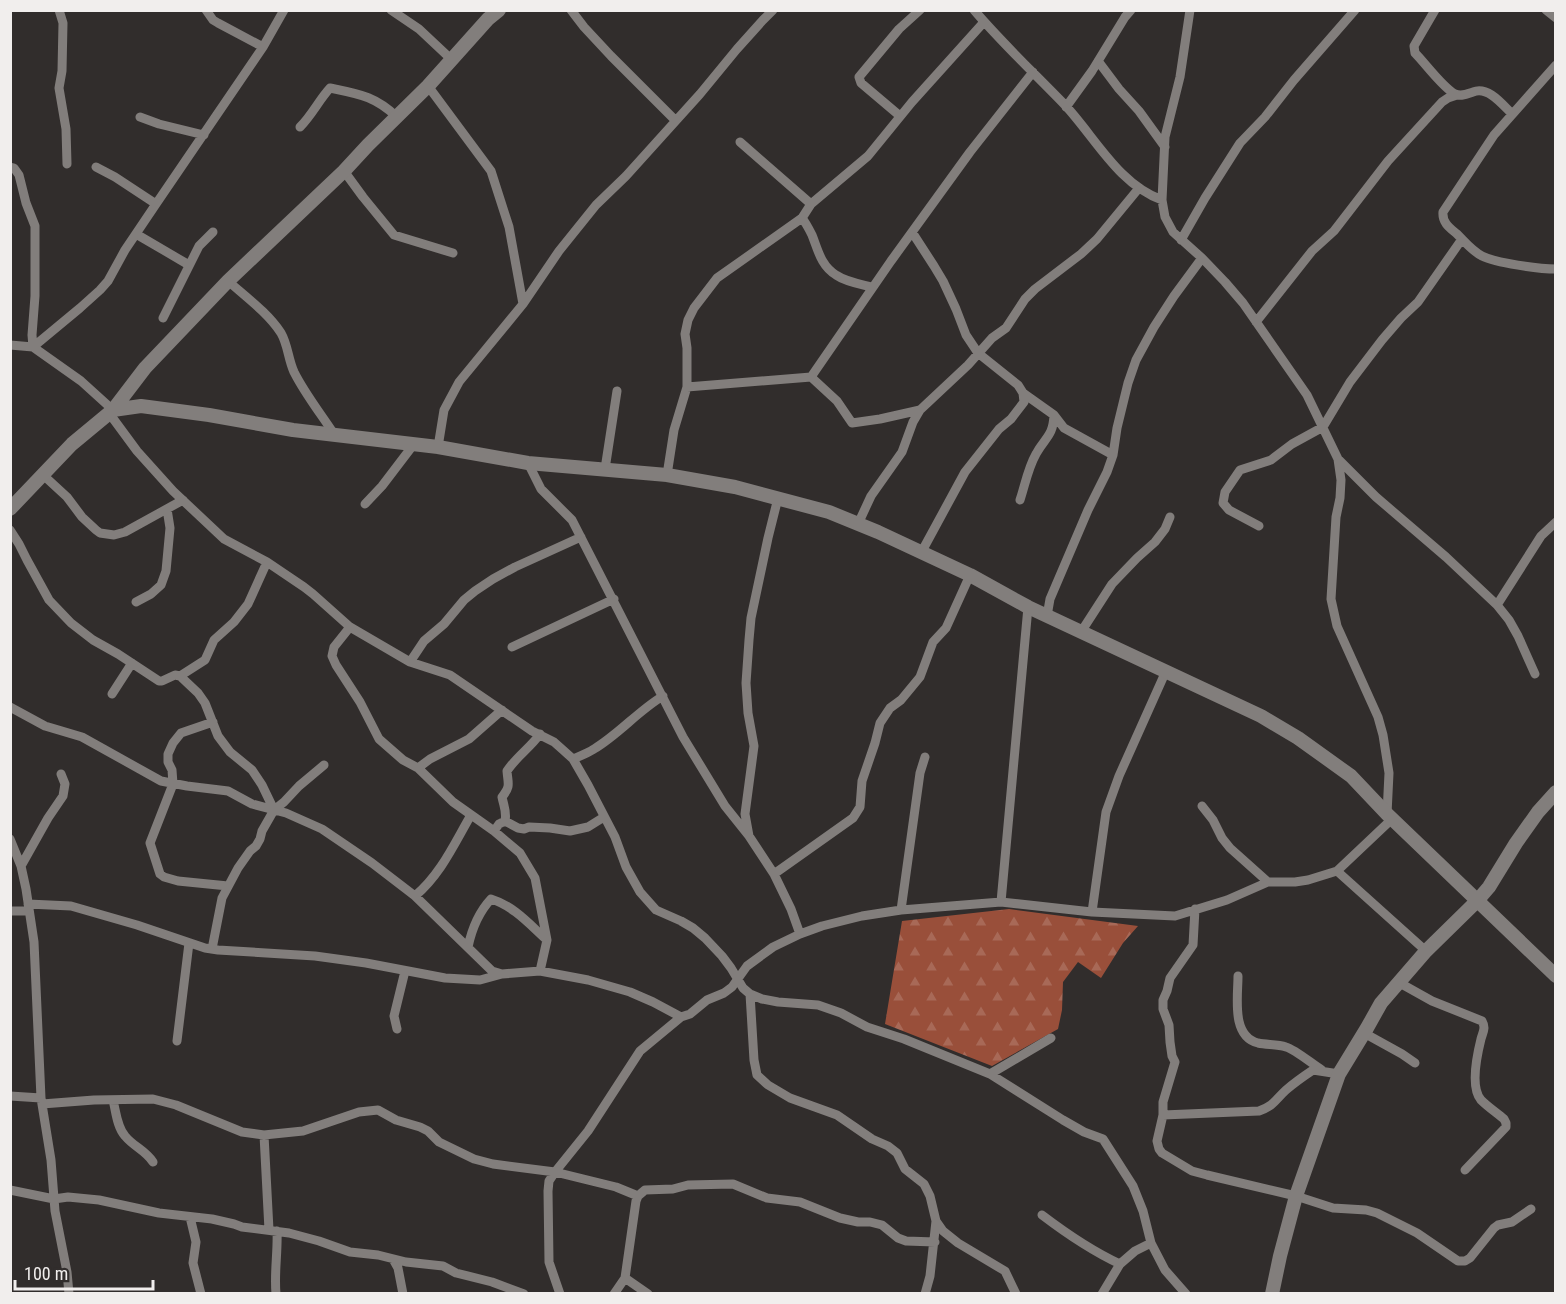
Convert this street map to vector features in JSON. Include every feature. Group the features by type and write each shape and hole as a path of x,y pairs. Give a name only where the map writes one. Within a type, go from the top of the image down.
{"street":[{"path":"59,10 63,33 59,88 66,129 67,164"},
{"path":"206,10 213,20 263,47"},
{"path":"33,347 108,281 136,234 263,47 284,10"},
{"path":"392,10 419,29 452,60"},
{"path":"11,507 72,444 111,412 145,368 228,281 344,171 428,87 488,19 499,10"},
{"path":"572,10 584,27 611,56 675,120"},
{"path":"438,447 444,410 459,382 523,304 559,251 591,211 707,87 743,42 773,10"},
{"path":"900,116 861,83 860,77 899,29 920,10"},
{"path":"974,10 1066,107 1112,162 1139,188 1162,200"},
{"path":"1066,107 1131,10"},
{"path":"560,1293 549,1262 549,1181 588,1131 640,1052 681,1017 690,1014 707,1000 732,987 747,966 773,947 822,926 862,916 901,910 1001,902 1092,912 1175,916 1227,900 1268,882 1308,880 1337,871 1390,816 1389,773 1383,735 1378,717 1337,626 1331,599 1336,517 1341,480 1338,459 1307,395 1256,322 1226,282 1173,232 1165,217 1162,200 1165,136 1180,77 1190,10"},
{"path":"1181,240 1240,143 1265,117 1355,10"},
{"path":"1435,10 1414,46 1415,53 1448,89 1457,95"},
{"path":"1546,10 1556,18"},
{"path":"668,475 674,430 687,387 685,334 694,308 717,278 802,218 811,204 868,156 900,116 984,22"},
{"path":"1098,61 1165,147"},
{"path":"1556,65 1494,135 1443,212 1443,220 1446,224 1482,256 1537,268 1556,268"},
{"path":"811,377 872,287 970,152 1033,72"},
{"path":"428,87 491,171 509,227 523,304"},
{"path":"300,127 308,120 330,88 370,98 386,107 397,117"},
{"path":"1256,322 1312,251 1334,231 1388,161 1442,102 1457,95 1486,91 1512,114"},
{"path":"140,117 204,135"},
{"path":"740,142 811,204"},
{"path":"10,167 14,168 19,175 35,226 33,347"},
{"path":"96,167 156,204"},
{"path":"344,171 394,235 453,253"},
{"path":"858,524 871,496 902,452 920,410 968,365 992,338 1006,328 1025,299 1035,289 1097,239 1139,188"},
{"path":"802,218 825,266 844,279 872,287"},
{"path":"164,318 199,246 213,232"},
{"path":"912,232 938,273 956,309 966,336 978,353 1018,385 1023,393 1054,415 1064,428 1113,454"},
{"path":"136,234 189,265"},
{"path":"1259,526 1229,510 1223,503 1226,492 1240,470 1271,460 1292,444 1323,427 1350,382 1395,325 1418,302 1462,239"},
{"path":"1047,616 1050,599 1107,472 1128,383 1136,360 1174,296 1202,258"},
{"path":"228,281 268,317 280,332 295,373 334,434"},
{"path":"10,345 33,347 81,381 111,412 137,451 224,539 267,562 313,594 350,627 410,662 450,675 532,731 554,742 573,759 615,837 626,867 640,892 656,910 693,928 722,956 743,988 750,994 778,1002 818,1005 841,1013 867,1027 904,1039 990,1074 1063,1120 1084,1132 1103,1139 1133,1186 1143,1211 1151,1243 1165,1270 1186,1293"},
{"path":"687,387 811,377 837,401 852,423 920,410"},
{"path":"605,469 617,391"},
{"path":"921,553 965,472 999,429 1018,411 1024,402 1023,393"},
{"path":"111,412 141,406 293,430 438,447 528,463 668,475 735,487 829,512 970,575 1028,607 1261,716 1298,738 1351,776 1556,976"},
{"path":"1020,500 1029,468 1037,452 1048,439 1054,415"},
{"path":"365,504 414,444"},
{"path":"1338,459 1376,498 1446,557 1497,605 1518,636 1534,674"},
{"path":"528,463 541,489 572,520 691,752 725,806 749,836 774,874 800,934"},
{"path":"42,474 100,533 114,535 125,532 183,500"},
{"path":"749,836 745,814 754,746 748,713 746,682 749,640 751,618 778,498"},
{"path":"136,602 151,594 161,585 166,571 170,528 167,509"},
{"path":"1081,632 1112,584 1155,542 1165,529 1170,516"},
{"path":"1497,605 1542,536 1556,522"},
{"path":"10,530 49,600 71,623 93,640 159,681 175,675 180,676 198,693 205,703 223,744 252,770 274,810"},
{"path":"410,662 424,641 444,624 464,600 475,591 515,567 581,537"},
{"path":"180,676 205,660 214,640 234,622 248,604 267,562"},
{"path":"774,874 854,818 860,807 862,781 880,723 890,708 901,700 920,677 933,642 946,628 970,575"},
{"path":"512,647 614,599"},
{"path":"1001,902 1028,607"},
{"path":"350,627 334,647 332,656 379,739 403,760 418,768 453,802 494,831 519,853 535,878 547,940 540,971"},
{"path":"112,694 132,663"},
{"path":"1092,912 1106,812 1119,776 1166,671"},
{"path":"573,759 594,749 648,705 663,696"},
{"path":"10,707 45,726 82,737 161,781 228,791 252,804 286,813 322,829 415,896 492,970 502,974"},
{"path":"418,768 430,759 469,739 502,710"},
{"path":"213,723 181,733 173,743 168,754 173,784 150,843 160,874 164,877 178,881 228,886"},
{"path":"494,831 499,824 505,821 507,813 502,797 508,790 507,771 540,734"},
{"path":"901,910 920,773 925,757"},
{"path":"212,949 222,898 238,868 256,846 274,810 324,765"},
{"path":"21,866 63,796 65,784 61,774"},
{"path":"1272,1293 1296,1196 1339,1074 1381,1003 1426,951 1489,887 1516,843 1538,812 1556,792"},
{"path":"1202,806 1230,848 1268,882"},
{"path":"415,896 437,873 471,815"},
{"path":"505,821 524,829 530,827 570,831 588,827 604,817"},
{"path":"10,839 21,866 29,907 35,960 42,1101 69,1293"},
{"path":"1337,871 1426,951"},
{"path":"468,947 471,932 482,909 491,899 501,902 523,918 547,940"},
{"path":"10,911 29,907 71,906 212,949 315,956 445,978 480,980 502,974 540,971 588,980 630,992 681,1017"},
{"path":"1195,909 1193,945 1170,978 1163,1000 1163,1009 1169,1024 1172,1056 1175,1062 1163,1102 1157,1141 1162,1153 1192,1171 1296,1196 1333,1208 1377,1213 1417,1233 1458,1261 1465,1261 1474,1254 1498,1225 1512,1222 1531,1209"},
{"path":"177,1041 189,942"},
{"path":"397,1029 394,1016 405,971"},
{"path":"1239,976 1238,1009 1240,1026 1245,1037 1256,1043 1286,1047 1324,1071"},
{"path":"1398,982 1432,1001 1484,1023 1478,1052 1475,1089 1481,1100 1504,1119 1506,1127 1465,1170"},
{"path":"750,994 757,1075 768,1085 790,1098 837,1115 872,1139 888,1146 897,1153 905,1169 924,1184 930,1196 936,1221 930,1276 925,1293"},
{"path":"1364,1033 1415,1063"},
{"path":"990,1074 1051,1038"},
{"path":"1162,1114 1259,1111 1269,1107 1285,1091 1313,1070 1339,1074"},
{"path":"10,1096 42,1101 153,1099 176,1105 242,1132 264,1135 303,1131 359,1112 378,1110 396,1120 428,1131 439,1142 474,1159 493,1164 555,1172 616,1186 638,1196"},
{"path":"113,1100 124,1135 153,1162"},
{"path":"264,1135 273,1231 278,1250 274,1278 276,1293"},
{"path":"614,1293 625,1278 638,1196 645,1190 673,1189 688,1185 733,1184 767,1198 800,1202 840,1218 882,1225 898,1238 906,1241 935,1242"},
{"path":"10,1190 54,1199 68,1197 118,1203 159,1214 212,1219 242,1227 273,1231 319,1241 350,1252 443,1266 456,1273 524,1293"},
{"path":"1042,1215 1074,1238 1119,1264"},
{"path":"190,1217 196,1242 194,1263 201,1293"},
{"path":"936,1221 943,1231 958,1243 1005,1270 1016,1293"},
{"path":"1102,1293 1119,1264 1151,1243"},
{"path":"393,1259 398,1268 403,1293"},
{"path":"625,1278 648,1293"}],"green space":[{"path":"1009,909 1138,926 1123,943 1101,978 1078,962 1063,982 1062,1010 1058,1029 992,1066 885,1024 902,921"}]}
